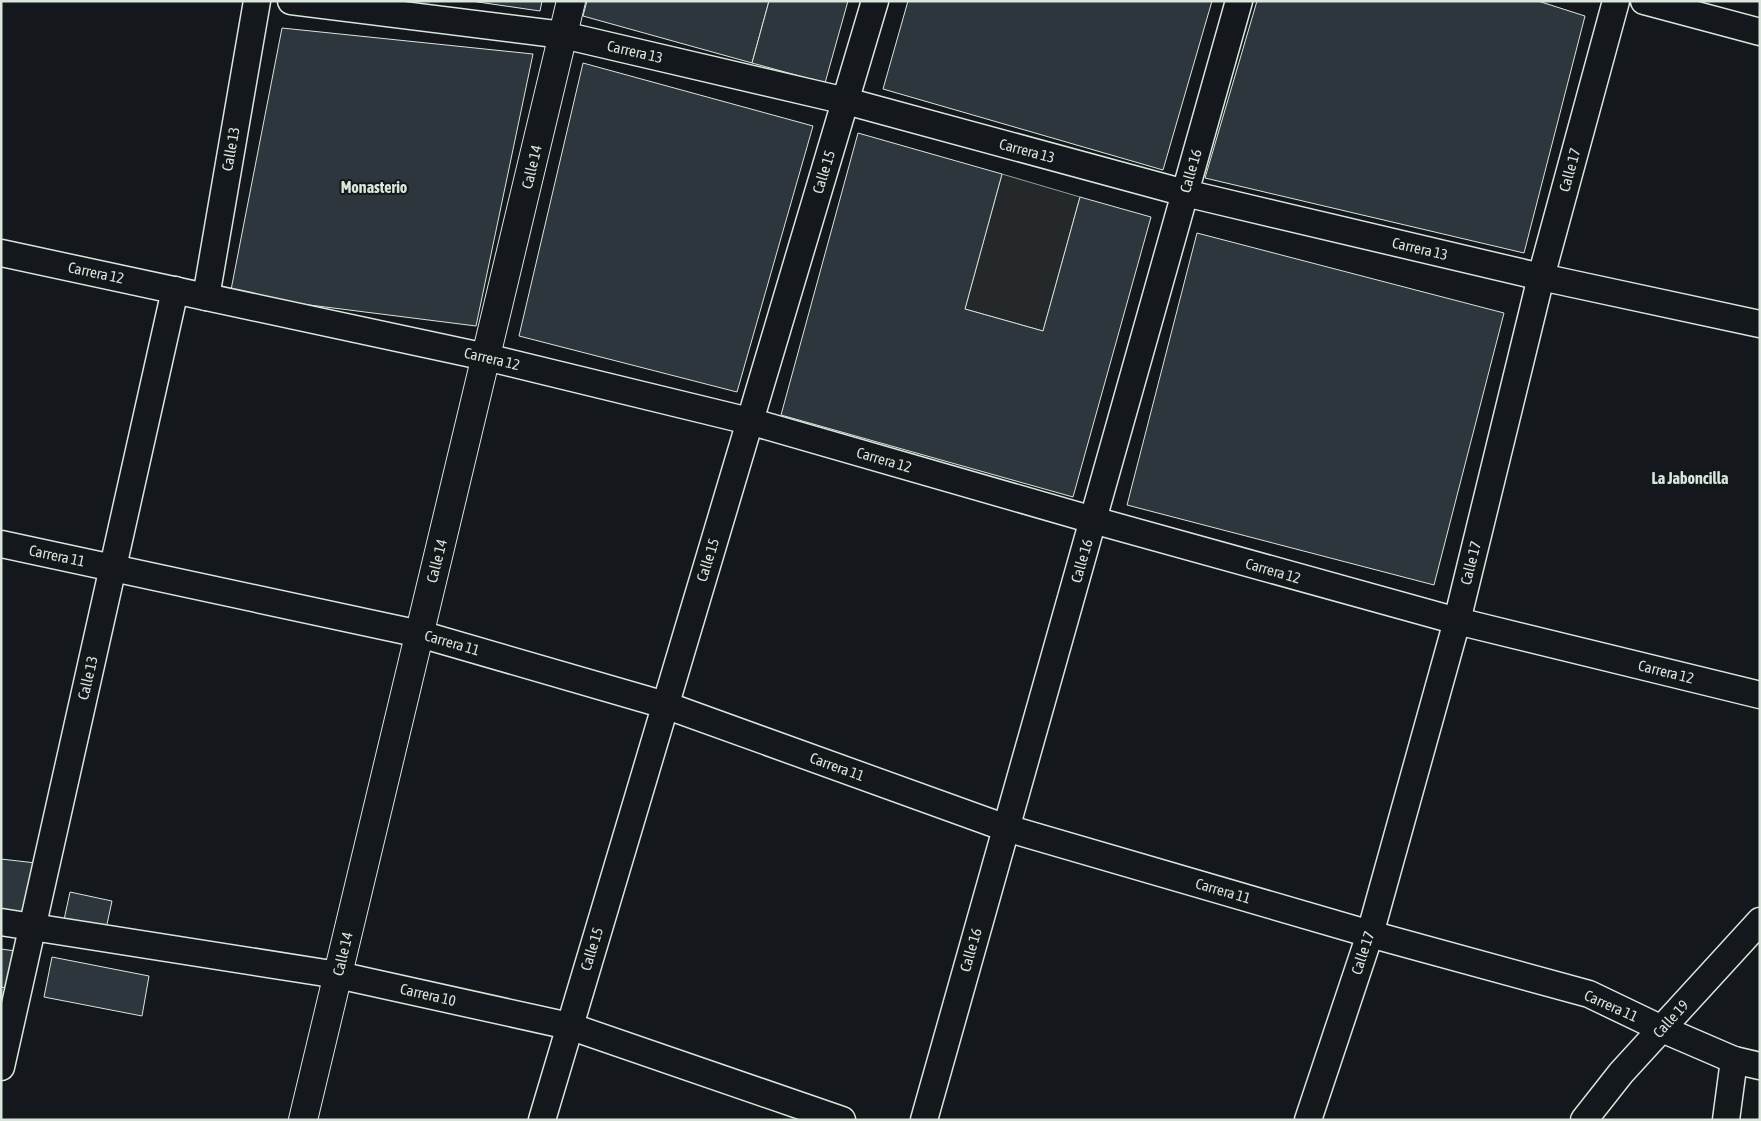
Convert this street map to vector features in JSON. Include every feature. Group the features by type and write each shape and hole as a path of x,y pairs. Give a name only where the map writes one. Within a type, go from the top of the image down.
{"street":[{"name":"Calle 13","path":"206,297 257,1"},
{"name":"Carrera 13","path":"291,1 563,35 846,101 1185,193 1541,278 1760,324"},
{"name":"Calle 14","path":"304,1120 571,1"},
{"name":"Calle 15","path":"542,1120 875,1"},
{"name":"Calle 16","path":"924,1120 1239,1"},
{"name":"Calle 17","path":"1308,1120 1370,934 1457,621 1541,278 1616,1"},
{"path":"1644,1 1760,32"},
{"name":"Carrera 12","path":"1,253 486,357 749,421 1093,520 1457,621 1760,695"},
{"name":"Calle 13","path":"1,1067 175,290"},
{"name":"Carrera 11","path":"1,544 420,634 665,704 1006,828 1370,934 1589,994 1662,1029 1734,1060 1760,1066"},
{"name":"Calle 19","path":"1584,1120 1621,1073 1760,921"},
{"name":"Carrera 10","path":"1,922 338,975 569,1026 842,1120"},
{"path":"1726,1120 1734,1060"}],"shaded area":[{"path":"1002,174 1080,197 1043,331 965,309"}],"building":[{"path":"471,1 542,1 540,11"},
{"path":"587,1 769,1 752,63 583,16"},
{"path":"769,1 848,1 825,83 752,63"},
{"path":"908,1 1212,1 1163,170 883,89"},
{"path":"1257,1 1538,1 1585,16 1524,253 1205,178"},
{"path":"282,28 533,54 476,326 230,295"},
{"path":"583,63 813,126 737,392 519,336"},
{"path":"858,133 1002,174 965,309 1043,331 1080,197 1151,217 1073,497 781,415"},
{"path":"1197,233 1504,313 1434,585 1127,505"},
{"path":"1,859 36,863 29,919 1,916"},
{"path":"70,892 112,901 104,938 62,929"},
{"path":"1,949 23,952 17,990 1,987"},
{"path":"52,957 149,976 142,1016 44,997"}],"district":[{"name":"Monasterio","path":"374,187"},
{"name":"La Jaboncilla","path":"1690,478"}]}
